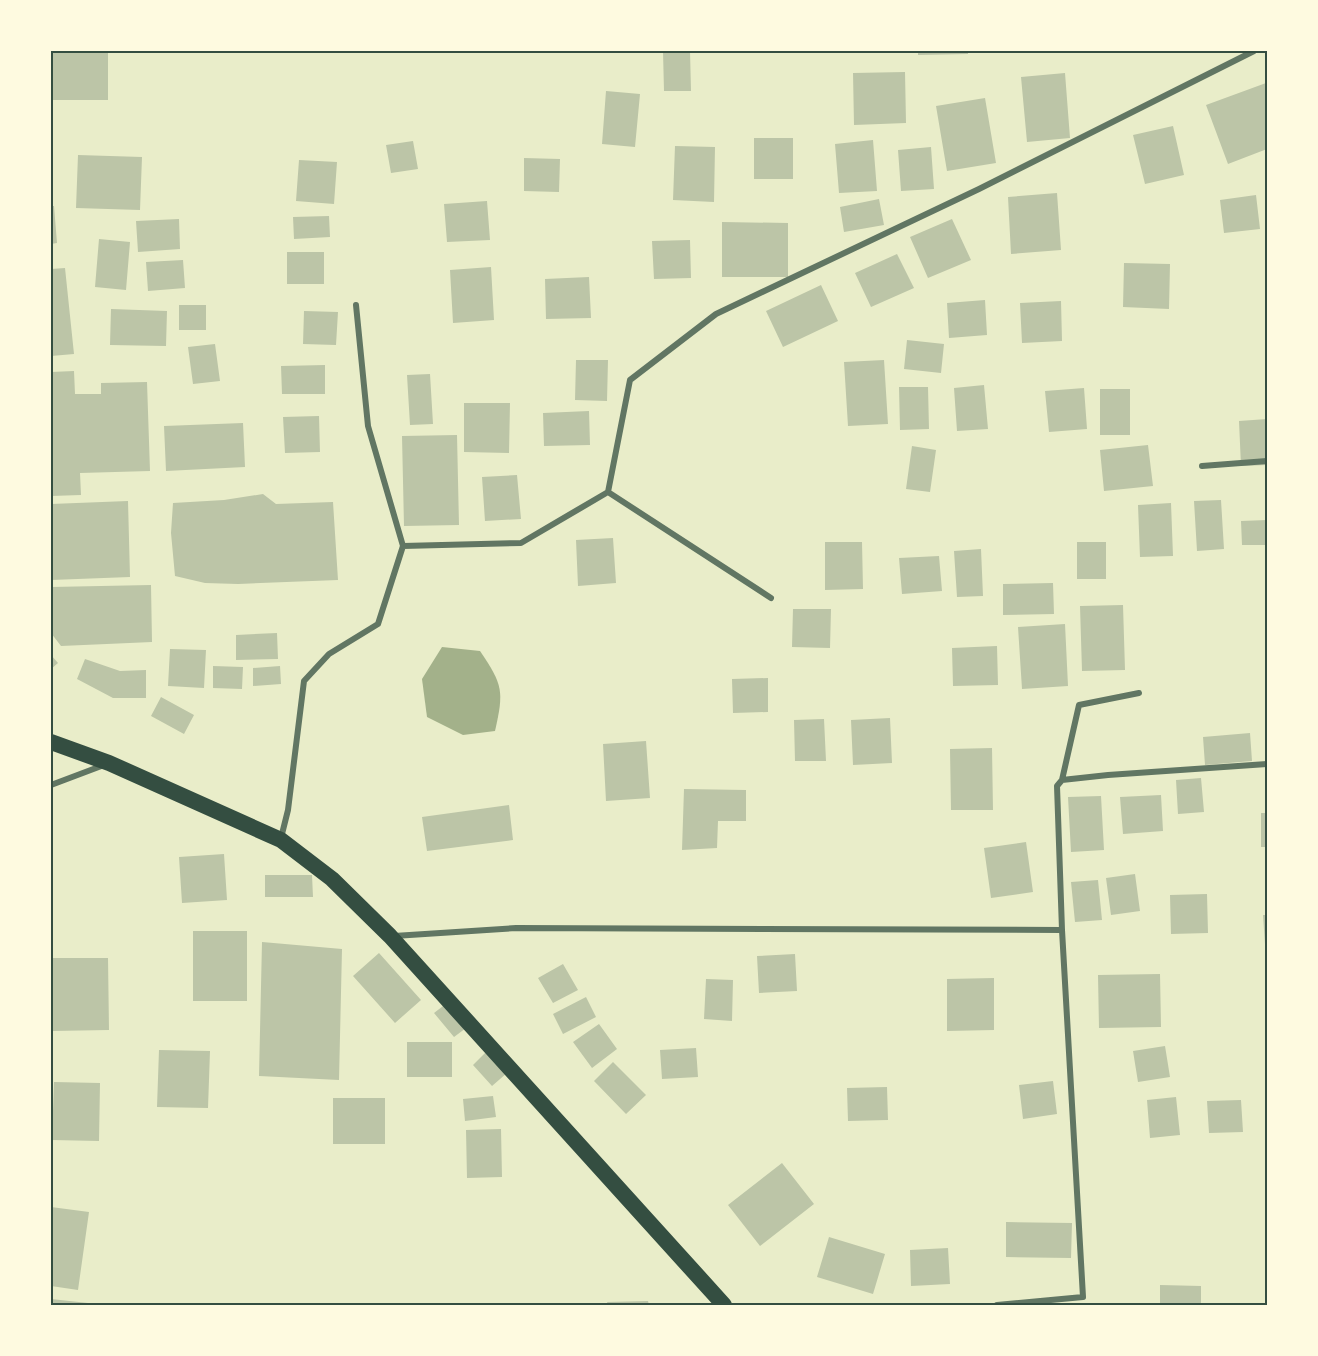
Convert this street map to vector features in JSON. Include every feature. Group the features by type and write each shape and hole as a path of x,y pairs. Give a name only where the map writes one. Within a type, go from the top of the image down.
{"highway":[{"path":"51,742 109,763 281,840 332,879 390,936 724,1305"}],"street":[{"path":"403,546 521,543 608,492 630,380 716,314 979,189 1254,51"},
{"path":"281,840 288,810 304,681 329,654 378,624 403,546 368,426 356,305"},
{"path":"1202,466 1267,460"},
{"path":"608,492 771,598"},
{"path":"997,1305 1083,1297 1062,930 1057,786 1062,780 1078,705 1139,693"},
{"path":"51,785 109,763"},
{"path":"1062,780 1267,765"},
{"path":"390,936 516,928 1062,930"}],"shaded area":[{"path":"442,647 480,651 488,663 500,689 500,706 495,731 463,735 427,717 422,679"}],"building":[{"path":"51,51 108,51 108,100 51,100"},
{"path":"663,51 690,51 691,91 664,91"},
{"path":"918,51 968,51 968,54 918,55"},
{"path":"905,72 906,123 854,125 853,73"},
{"path":"1065,73 1070,138 1027,142 1021,77"},
{"path":"1266,83 1267,149 1228,164 1206,105"},
{"path":"606,91 640,94 635,147 602,144"},
{"path":"985,98 996,163 947,171 936,106"},
{"path":"1173,126 1184,175 1145,184 1133,135"},
{"path":"754,138 793,138 793,179 754,179"},
{"path":"873,140 877,191 839,193 835,144"},
{"path":"413,141 418,169 391,173 386,145"},
{"path":"675,146 715,147 714,202 673,200"},
{"path":"931,147 934,189 901,191 898,150"},
{"path":"78,155 142,157 140,210 76,208"},
{"path":"524,158 560,159 559,192 524,191"},
{"path":"299,160 337,162 334,204 296,201"},
{"path":"1057,193 1061,250 1011,254 1008,197"},
{"path":"1256,195 1260,229 1224,233 1220,200"},
{"path":"879,199 884,225 844,232 840,207"},
{"path":"487,201 490,240 447,242 444,204"},
{"path":"51,206 54,206 57,243 51,244"},
{"path":"329,216 330,237 294,239 293,217"},
{"path":"179,219 180,249 138,252 136,221"},
{"path":"952,219 971,260 928,278 910,237"},
{"path":"722,222 788,223 788,277 722,277"},
{"path":"99,239 130,242 126,290 95,287"},
{"path":"690,240 691,278 654,279 652,241"},
{"path":"287,252 324,252 324,284 287,284"},
{"path":"897,254 914,288 871,307 855,273"},
{"path":"183,260 185,288 148,291 146,262"},
{"path":"1124,263 1170,264 1169,309 1123,307"},
{"path":"491,267 494,320 453,323 450,270"},
{"path":"65,268 74,354 51,356 51,269"},
{"path":"589,277 591,318 546,319 545,279"},
{"path":"821,285 838,321 783,347 766,311"},
{"path":"985,300 987,335 949,338 947,303"},
{"path":"1061,301 1062,341 1022,343 1020,303"},
{"path":"179,305 206,305 206,330 179,330"},
{"path":"111,309 167,311 166,346 110,345"},
{"path":"304,311 338,312 336,345 303,344"},
{"path":"907,340 944,344 941,373 904,369"},
{"path":"215,344 220,381 193,384 188,347"},
{"path":"576,360 608,360 607,401 575,400"},
{"path":"884,360 888,424 848,426 844,362"},
{"path":"325,365 325,394 282,394 281,366"},
{"path":"74,371 75,394 101,394 101,383 147,382 150,471 80,473 81,495 51,496 51,372"},
{"path":"430,374 433,424 410,425 407,375"},
{"path":"984,385 988,429 957,431 954,388"},
{"path":"899,387 928,387 929,429 900,430"},
{"path":"1084,388 1087,429 1049,432 1045,391"},
{"path":"1100,389 1130,389 1130,435 1100,435"},
{"path":"464,403 510,403 509,453 464,452"},
{"path":"589,411 590,445 544,446 543,413"},
{"path":"319,416 320,452 285,453 283,417"},
{"path":"1267,419 1267,465 1241,466 1239,421"},
{"path":"243,423 245,467 166,471 164,426"},
{"path":"457,435 459,525 404,526 402,436"},
{"path":"1148,445 1153,486 1104,491 1100,450"},
{"path":"912,446 936,450 930,492 906,489"},
{"path":"517,475 521,519 485,521 482,477"},
{"path":"263,494 276,504 333,502 338,580 238,584 205,583 175,576 171,533 173,503 224,500"},
{"path":"1221,500 1224,549 1197,551 1194,501"},
{"path":"128,501 130,577 51,580 51,504"},
{"path":"1171,503 1173,556 1140,557 1138,505"},
{"path":"1267,520 1267,545 1242,545 1241,521"},
{"path":"613,538 616,583 578,586 576,540"},
{"path":"825,542 862,542 863,589 825,590"},
{"path":"1077,542 1106,542 1106,579 1077,579"},
{"path":"981,549 983,596 957,597 954,551"},
{"path":"939,556 942,591 902,594 899,558"},
{"path":"1053,583 1054,614 1003,615 1003,584"},
{"path":"151,585 152,642 61,646 51,633 51,587"},
{"path":"1123,605 1125,670 1082,671 1080,606"},
{"path":"793,609 831,609 830,648 792,647"},
{"path":"1065,624 1068,686 1022,689 1018,627"},
{"path":"277,633 278,659 236,660 236,635"},
{"path":"997,646 998,685 953,686 952,648"},
{"path":"170,649 206,650 204,688 168,686"},
{"path":"51,655 58,663 51,669"},
{"path":"85,659 120,671 146,670 146,698 113,698 77,679"},
{"path":"213,666 243,667 242,689 213,688"},
{"path":"280,666 281,684 253,686 253,668"},
{"path":"768,678 768,712 733,713 732,679"},
{"path":"161,697 194,715 184,734 151,716"},
{"path":"890,718 892,763 853,765 851,720"},
{"path":"824,719 826,761 795,761 794,720"},
{"path":"1250,733 1252,761 1205,765 1203,737"},
{"path":"646,741 650,798 606,801 603,744"},
{"path":"992,748 993,810 951,810 950,749"},
{"path":"1201,778 1204,812 1178,814 1176,780"},
{"path":"684,789 746,790 746,821 718,821 717,848 682,850"},
{"path":"1161,795 1163,831 1123,834 1120,797"},
{"path":"1101,796 1104,850 1071,852 1068,797"},
{"path":"509,805 513,840 427,851 422,817"},
{"path":"1261,813 1267,813 1267,847 1261,847"},
{"path":"1026,842 1033,892 991,898 984,848"},
{"path":"224,854 227,900 182,903 179,857"},
{"path":"1135,874 1140,911 1111,915 1106,878"},
{"path":"265,875 312,875 313,897 265,897"},
{"path":"1098,880 1102,920 1075,922 1071,882"},
{"path":"1207,894 1208,933 1171,934 1170,895"},
{"path":"1263,915 1267,915 1267,944 1265,944"},
{"path":"193,931 247,931 247,1001 193,1001"},
{"path":"262,942 342,949 339,1080 259,1076"},
{"path":"379,953 421,1000 395,1023 353,976"},
{"path":"795,954 797,991 759,993 757,956"},
{"path":"51,958 108,958 109,1030 52,1031"},
{"path":"563,964 578,990 553,1003 538,978"},
{"path":"1160,974 1161,1027 1099,1028 1098,975"},
{"path":"994,978 994,1030 947,1031 947,979"},
{"path":"706,979 733,980 732,1021 704,1019"},
{"path":"586,997 596,1017 563,1034 553,1014"},
{"path":"447,1003 466,1028 454,1037 434,1013"},
{"path":"599,1024 617,1049 592,1068 573,1042"},
{"path":"407,1042 452,1042 452,1077 407,1077"},
{"path":"1165,1046 1170,1077 1138,1082 1133,1051"},
{"path":"696,1048 698,1077 662,1079 660,1050"},
{"path":"159,1050 210,1051 208,1108 157,1107"},
{"path":"487,1051 507,1073 492,1086 473,1065"},
{"path":"613,1062 646,1095 626,1114 594,1081"},
{"path":"1053,1081 1057,1114 1023,1119 1019,1085"},
{"path":"54,1082 100,1083 99,1141 52,1140"},
{"path":"887,1087 888,1120 848,1121 847,1088"},
{"path":"493,1096 496,1117 465,1121 463,1099"},
{"path":"1176,1097 1180,1135 1150,1138 1147,1100"},
{"path":"333,1098 385,1098 385,1144 333,1144"},
{"path":"1241,1100 1243,1132 1209,1133 1207,1101"},
{"path":"501,1129 502,1177 467,1178 466,1130"},
{"path":"782,1163 814,1204 760,1246 728,1205"},
{"path":"51,1207 89,1212 78,1290 51,1286"},
{"path":"1006,1222 1072,1223 1071,1258 1006,1257"},
{"path":"829,1237 885,1254 873,1294 817,1277"},
{"path":"948,1248 950,1284 911,1286 910,1250"},
{"path":"1160,1285 1201,1286 1201,1305 1160,1305"},
{"path":"51,1299 88,1303 88,1305 51,1305"},
{"path":"648,1301 649,1305 608,1305 607,1302"}]}
